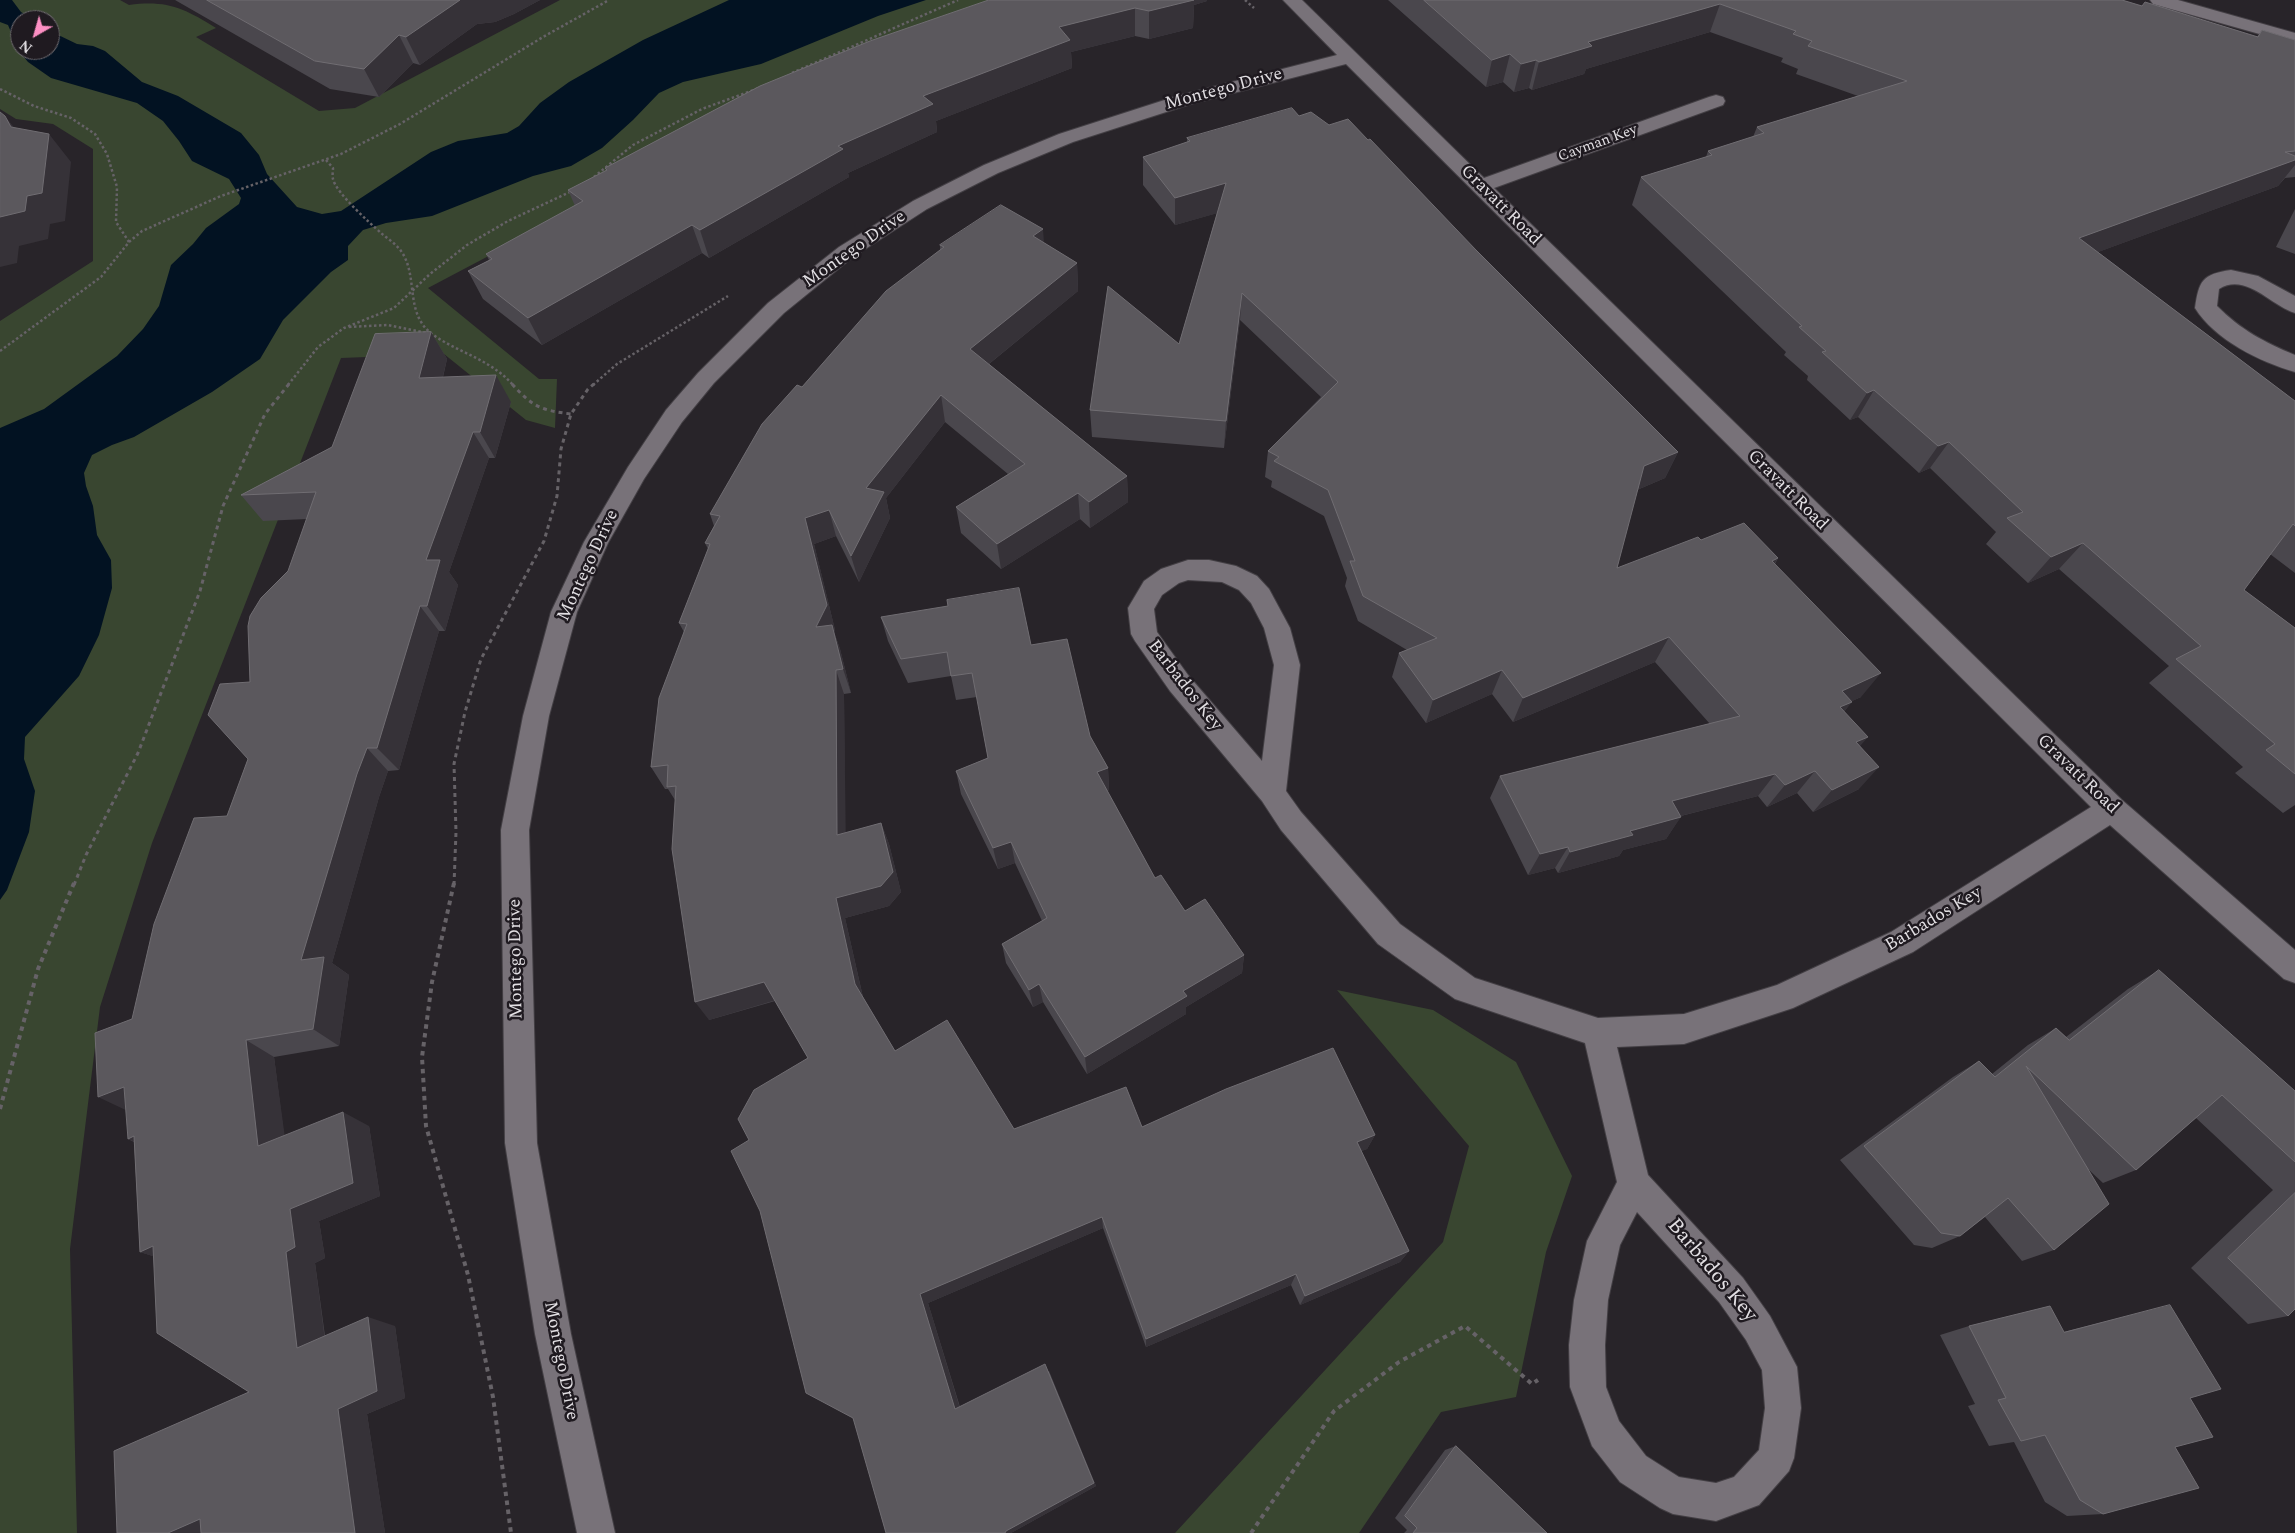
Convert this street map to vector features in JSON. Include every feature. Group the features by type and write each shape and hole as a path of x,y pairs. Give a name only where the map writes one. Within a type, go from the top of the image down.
{"street":[{"name":"Gravatt Road","path":"1292,0 2112,809 2295,969"},
{"path":"2159,0 2179,3 2295,39"},
{"name":"Montego Drive","path":"596,1533 553,1334 521,1143 515,830 536,716 564,612 596,542 636,473 674,416 706,378 776,308 846,252 920,205 991,170 1066,138 1184,100 1350,57"},
{"name":"Cayman Key","path":"1480,186 1716,101"},
{"path":"2295,306 2278,293 2241,278 2223,278 2209,286 2206,308 2228,330 2260,349 2295,364"},
{"name":"Barbados Key","path":"1272,793 1287,665 1277,628 1260,596 1248,583 1227,573 1209,570 1188,570 1170,576 1153,588 1141,608 1144,634 1179,683 1272,793 1291,821 1390,934 1466,989 1598,1033 1684,1029 1782,998 1902,942 2112,809"},
{"name":"Barbados Key","path":"1598,1033 1634,1184 1731,1290 1758,1328 1779,1367 1783,1408 1776,1458 1746,1492 1716,1502 1673,1495 1633,1469 1605,1433 1588,1387 1587,1345 1591,1300 1604,1241 1634,1184"}],"path":[{"path":"0,351 102,277 129,242 142,231 221,196 326,160 400,124 543,37 609,0"},
{"path":"785,76 958,0"},
{"path":"1245,0 1256,10"},
{"path":"588,182 633,145 702,109 760,87"},
{"path":"0,89 34,106 71,118 95,134 108,154 117,187 116,222 129,242"},
{"path":"326,160 333,168 333,181 342,194 374,227 400,249 408,262 413,303 420,321 432,334"},
{"path":"0,1109 38,969 86,855 138,753 200,591 224,506 265,414 318,348 344,328 394,308 430,274 467,245 508,221 572,190"},
{"path":"511,1533 493,1397 470,1285 426,1126 422,1057 432,982 454,887 456,832 454,764 465,712 481,659 544,541 557,496 561,448 571,414 588,389 617,364 731,294"},
{"path":"344,328 375,324 406,326 432,334 482,360 509,381 528,402 549,411 571,414"},
{"path":"1251,1533 1334,1411 1399,1362 1465,1326 1532,1384 1587,1345"}],"green space":[{"path":"0,0 120,0 129,5 154,4 175,7 194,15 216,28 196,37 319,111 355,108 560,0 1032,0 856,62 428,288 539,379 557,379 555,428 526,420 444,354 341,358 152,843 100,1007 70,1249 77,1533 0,1533 0,321 93,261 93,149 53,124 16,119 0,109"},
{"path":"1337,990 1433,1010 1516,1062 1572,1176 1546,1252 1516,1397 1441,1412 1359,1533 1175,1533 1443,1242 1469,1146"}],"water":[{"path":"0,0 12,0 20,10 10,10 10,30 8,25 0,22"},
{"path":"729,0 926,0 878,16 761,64 683,82 659,93 602,148 571,166 533,176 432,216 386,223 363,230 348,246 348,260 331,272 283,320 260,359 212,392 134,437 92,455 84,473 93,506 97,535 111,560 112,588 99,635 79,676 25,737 24,759 35,791 29,832 7,890 0,900 0,428 44,409 117,356 143,329 159,306 171,265 193,244 206,228 239,204 241,198 229,179 192,161 163,121 137,103 51,78 26,60 60,60 60,36 77,44 93,46 105,51 142,82 178,96 241,133 259,155 267,174 297,207 322,214 341,211 431,152 458,141 507,133 519,126 540,103 569,82 643,40"}],"building":[{"path":"207,0 460,0 406,37 399,35 364,69 315,61"},
{"path":"989,0 1194,0 1149,11 1135,8 1059,27 1070,40 923,96 933,104 838,146 843,149 700,230 692,225 528,318 468,271 492,259 486,254 583,201 568,190 607,170 605,168 760,86 870,41"},
{"path":"1424,0 2122,0 2142,6 2145,2 2258,37 2262,30 2295,40 2295,151 2285,152 2295,156 2295,160 2079,238 2295,401 2295,526 2293,524 2244,590 2295,628 2295,774 2266,750 2275,744 2176,659 2201,646 2083,543 2051,557 2007,518 2023,512 1949,442 1938,446 1874,390 1867,393 1822,352 1826,351 1799,327 1802,326 1641,177 1712,155 1708,151 1764,133 1757,127 1907,81 1808,46 1812,41 1793,34 1796,31 1720,4 1588,42 1592,46 1539,62 1536,60 1521,64 1510,54 1492,60"},
{"path":"1292,108 1299,116 1311,112 1329,125 1348,119 1368,140 1370,139 1476,250 1678,452 1644,466 1617,568 1698,537 1701,540 1744,523 1778,558 1772,561 1881,673 1842,691 1852,702 1840,707 1868,737 1856,742 1879,767 1832,790 1815,771 1785,785 1775,774 1672,801 1681,817 1630,831 1633,835 1570,852 1568,847 1540,854 1500,776 1740,716 1669,637 1523,698 1502,670 1433,700 1399,653 1437,638 1363,596 1350,561 1355,561 1328,490 1274,461 1279,457 1268,451 1338,382 1242,293 1226,421 1090,410 1108,286 1179,344 1226,183 1175,198 1143,157 1190,141 1187,138"},
{"path":"0,112 5,116 11,127 49,134 42,193 27,196 25,211 0,217"},
{"path":"1001,205 1043,229 1033,236 1077,263 970,349 1127,476 1089,502 1078,493 997,544 956,507 1025,464 941,395 866,488 884,492 851,556 829,510 805,518 827,605 816,627 832,625 843,669 836,670 837,835 881,823 893,872 881,886 836,898 855,984 895,1051 947,1020 1014,1129 1126,1087 1142,1127 1226,1089 1333,1048 1375,1135 1357,1142 1409,1251 1305,1296 1296,1274 1146,1339 1102,1217 920,1294 955,1409 1045,1364 1094,1483 1005,1533 886,1533 853,1418 806,1393 760,1211 731,1151 749,1140 738,1119 754,1090 808,1058 764,982 695,1002 672,849 676,786 667,787 668,765 651,767 659,698 687,624 679,623 710,544 705,543 720,516 710,514 762,424 797,385 802,387 886,291 944,247 940,245"},
{"path":"431,332 419,378 496,375 480,432 473,432 426,560 440,560 427,606 420,606 377,748 367,748 357,774 301,960 324,957 313,1029 246,1040 258,1146 343,1112 353,1183 290,1209 295,1247 286,1252 297,1348 368,1317 377,1391 338,1409 355,1533 201,1533 200,1519 168,1533 117,1533 114,1451 249,1392 157,1333 153,1246 140,1252 134,1136 128,1139 124,1087 98,1097 95,1033 132,1019 154,924 194,818 227,816 248,759 208,715 220,684 250,682 248,626 250,616 261,598 288,571 316,492 241,495 332,447 375,334"},
{"path":"1019,588 1031,645 1067,639 1090,736 1108,768 1097,772 1155,878 1161,875 1185,911 1205,899 1244,955 1183,991 1187,996 1085,1057 1039,984 1029,990 1002,944 1047,918 1011,842 993,848 956,771 988,758 972,673 951,676 947,652 901,659 881,617 948,606 947,600"},
{"path":"2159,970 2295,1091 2295,1162 2222,1095 2136,1170 2026,1066 2109,1204 2054,1250 2008,1198 1960,1236 1941,1233 1864,1146 1979,1061 1995,1077 2056,1028 2069,1040"},
{"path":"2295,1193 2295,1309 2288,1316 2228,1258"},
{"path":"2170,1305 2221,1389 2190,1398 2213,1437 2175,1447 2199,1488 2103,1514 2080,1500 2045,1435 2021,1441 1998,1400 2006,1398 1969,1326 2050,1306 2064,1332"},
{"path":"1456,1446 1547,1533 1413,1533 1417,1528 1405,1516"}]}
